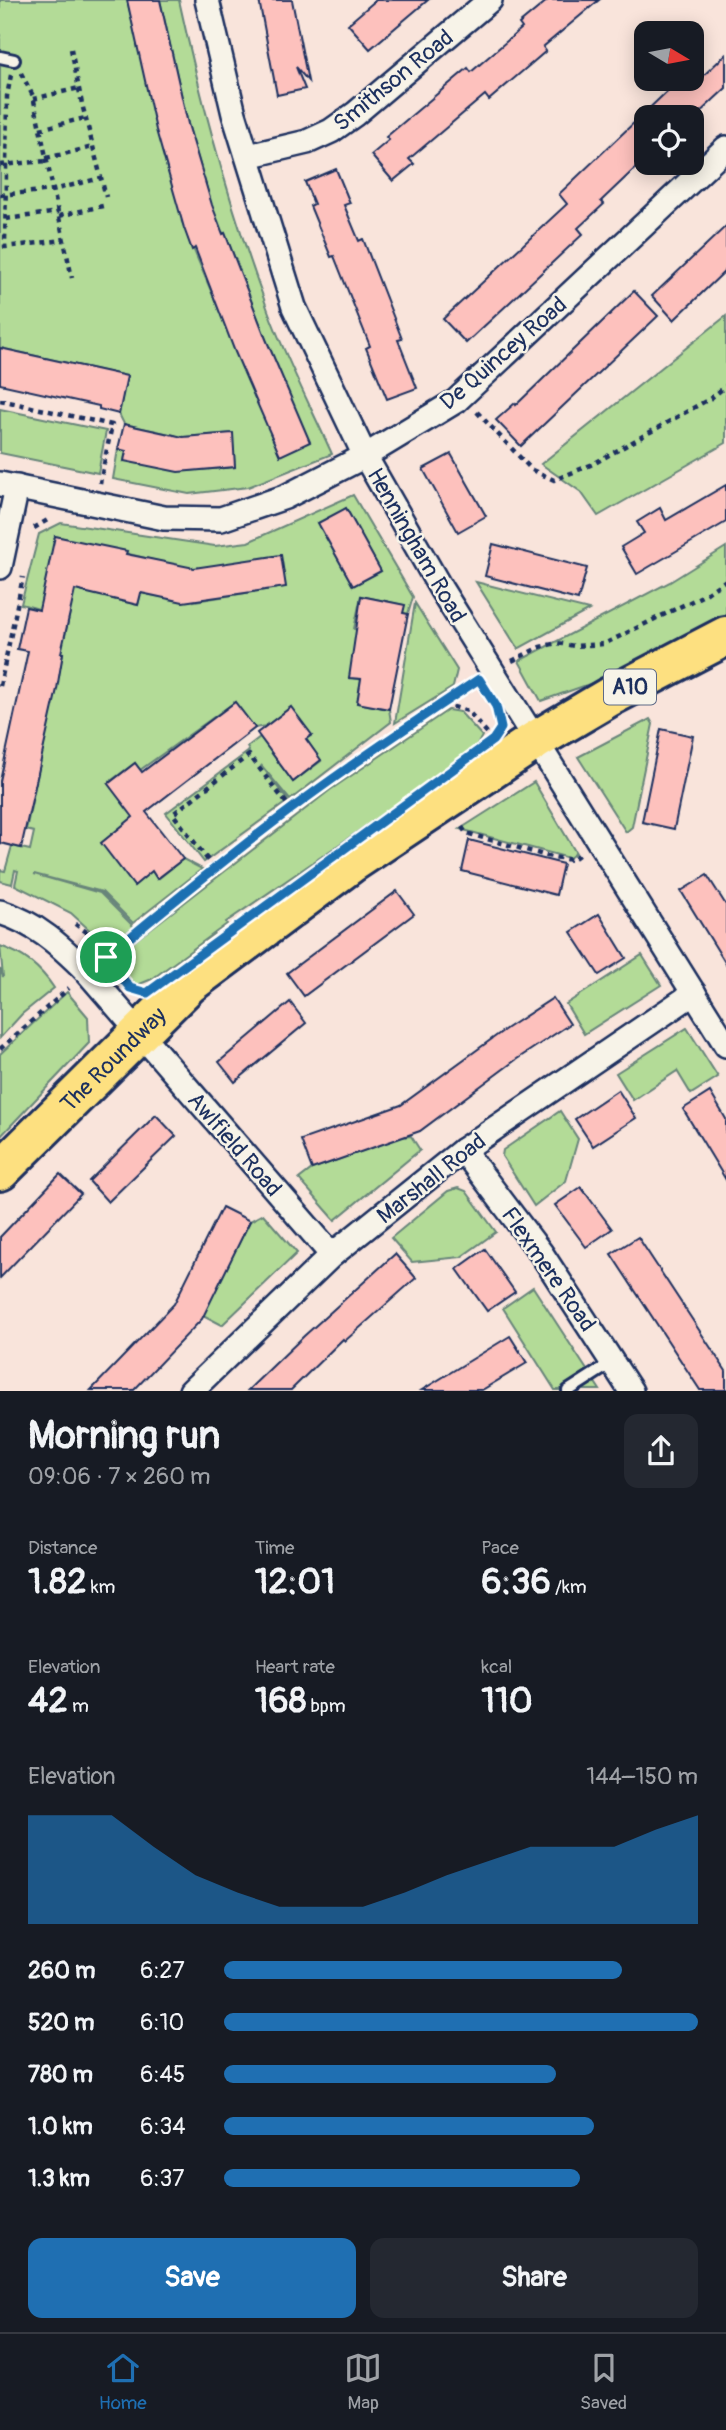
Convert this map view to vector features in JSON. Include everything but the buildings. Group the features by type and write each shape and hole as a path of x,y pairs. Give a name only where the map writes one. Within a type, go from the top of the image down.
{"highway":[{"name":"The Roundway","path":"0,1171 189,984 350,864 536,740 609,697 726,636"}],"street":[{"name":"Henningham Road","path":"207,0 234,114 294,307 365,456 441,589 726,1045"},
{"name":"Smithson Road","path":"248,156 307,142 331,131 491,0"},
{"name":"De Quincey Road","path":"9,485 164,518 221,519 285,497 365,456 462,396 726,148"},
{"path":"0,567 9,485"},
{"name":"Awlfield Road","path":"0,912 34,925 61,946 87,972 332,1255"},
{"name":"Marshall Road","path":"191,1391 332,1255 463,1150 694,993"},
{"name":"Flexmere Road","path":"463,1150 541,1253 631,1391"}],"lane":[{"path":"0,57 14,60"},
{"path":"568,1391 613,1362"}],"path":[{"path":"71,48 85,118 106,197"},
{"path":"14,60 33,99 72,278"},
{"path":"14,60 7,96 7,135 3,165 5,247 64,240"},
{"path":"33,99 79,88"},
{"path":"40,129 85,118"},
{"path":"0,135 7,135"},
{"path":"3,165 46,160 93,147"},
{"path":"3,195 53,190 101,178"},
{"path":"6,219 58,214 107,205"},
{"path":"462,396 532,470 554,480 593,464 711,398 726,386"},
{"path":"0,400 113,425 100,485"},
{"path":"87,482 111,487"},
{"path":"31,541 34,527 57,513"},
{"path":"0,686 26,567"},
{"path":"512,662 557,643 575,646 604,644 704,595 726,580"},
{"path":"0,1049 87,972 214,868 291,810 479,679"},
{"path":"442,704 468,711 493,740 497,734"},
{"path":"214,868 173,814 249,755 291,810"},
{"path":"460,823 466,833 547,856 572,860 598,839"},
{"path":"69,920 88,933 114,967"}],"green space":[{"path":"0,0 127,0 179,208 210,199 188,124 160,0 179,0 208,119 255,275 291,366 332,454 248,487 189,494 113,479 118,449 126,451 124,461 174,435 124,424 119,414 126,376 0,348","holes":["182,222 225,233 266,339 280,455","232,433 235,467 187,471 184,437"]},
{"path":"726,316 726,443 598,516 581,492 541,464"},
{"path":"0,409 106,431 98,473 0,453"},
{"path":"353,495 413,597 408,614 403,613 404,605 361,596 354,629 370,632 349,677 361,679 357,703 389,709 391,722 290,800 261,765 288,801 204,862 166,813 249,751 247,747 260,737 293,782 321,761 306,739 311,735 291,707 266,726 255,728 235,702 140,770 135,763 108,783 134,816 134,885 152,871 158,879 183,859 202,869 133,923 102,892 34,874 100,893 134,927 108,947 71,913 15,885 18,871 15,870 12,884 0,881 0,870 5,871 12,846 30,850 34,832 26,830 63,654 54,651 65,636 70,612 46,611 21,604 39,534 61,523 215,546 248,542","holes":["346,508 381,571 353,586 320,527","55,536 174,565 167,598 141,593 138,605 73,589","189,569 285,587 194,601"]},
{"path":"726,547 726,618 621,673 541,701 519,661 670,582"},
{"path":"476,582 589,610 518,649"},
{"path":"415,603 457,670 453,687 395,723"},
{"path":"448,710 460,712 482,736 473,753 226,922 227,924 152,979 130,988 106,963 330,790"},
{"path":"650,719 653,724 632,827 626,832 578,757"},
{"path":"534,782 576,853 569,858 460,829"},
{"path":"0,946 31,962 54,988 22,1014 0,1038 0,969 3,977"},
{"path":"642,955 661,985 584,1034 566,1004"},
{"path":"67,992 88,1017 89,1043 0,1137 0,1054"},
{"path":"687,1028 718,1077 691,1094 677,1071 633,1100 616,1073"},
{"path":"560,1111 578,1139 566,1181 534,1206 502,1156 503,1150"},
{"path":"411,1136 420,1150 335,1220 299,1179 312,1169 401,1137"},
{"path":"458,1188 466,1191 496,1232 461,1257 412,1262 391,1238 448,1191"},
{"path":"263,1214 297,1253 222,1325 203,1315 250,1221"},
{"path":"533,1287 600,1390 555,1390 503,1308"}],"route":[{"path":"479,679 496,706 501,728 493,740 147,993 130,988 106,957 214,868 291,810 419,718 479,679"}]}
